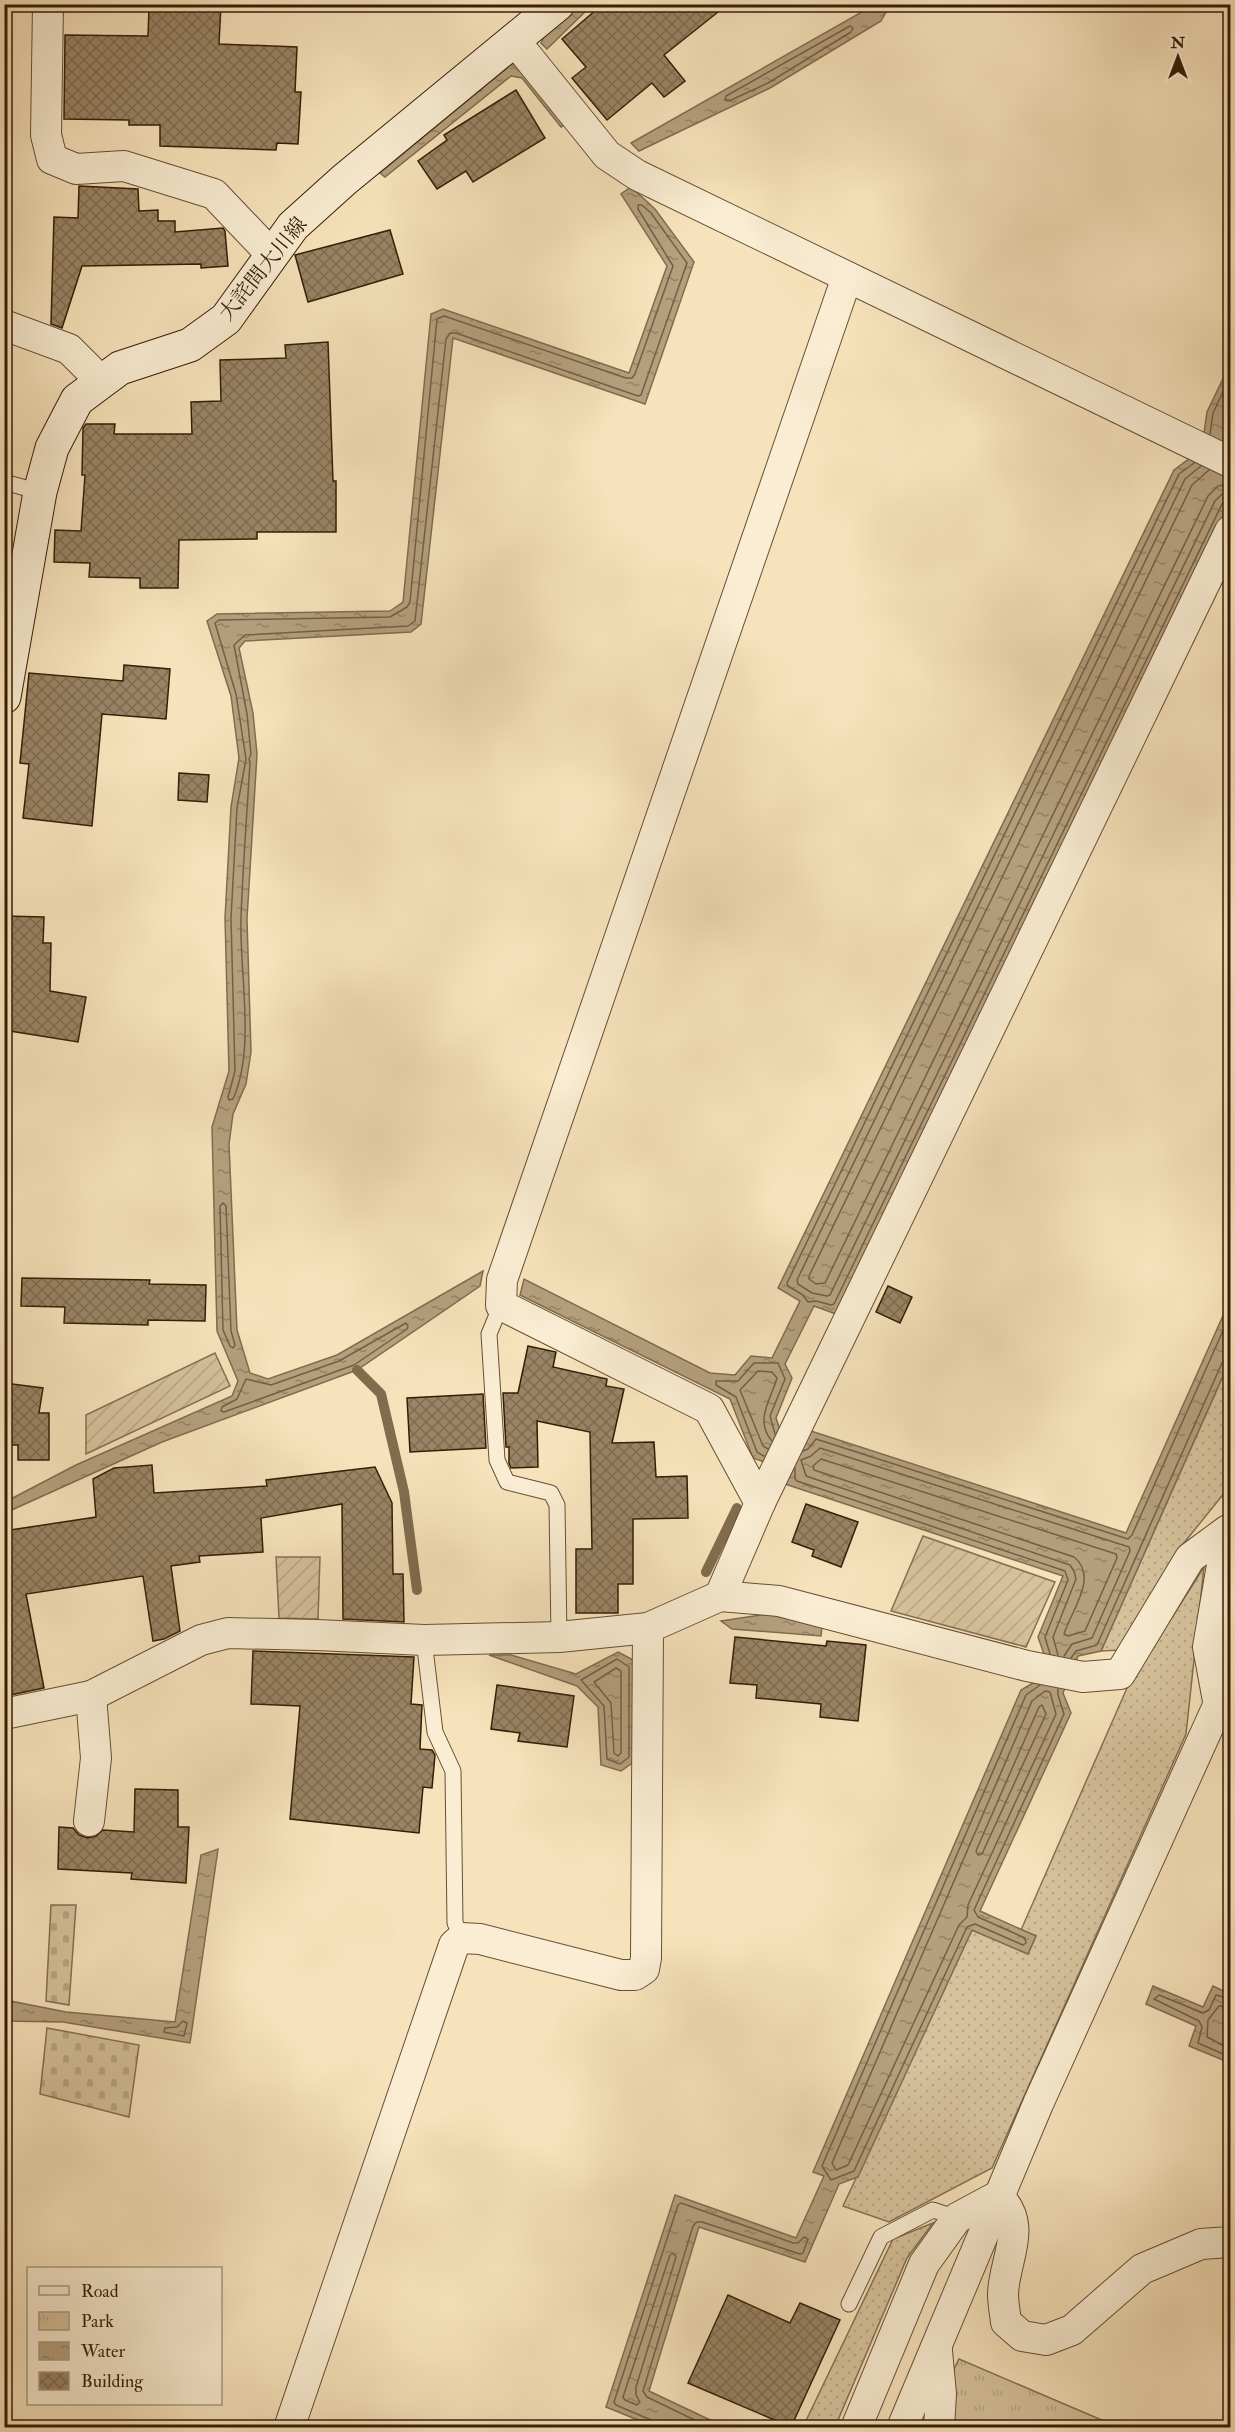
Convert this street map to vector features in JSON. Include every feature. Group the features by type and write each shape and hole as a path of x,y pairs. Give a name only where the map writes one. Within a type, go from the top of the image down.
{"main road":[{"name":"大詫間大川線","path":"4,697 40,492 52,448 77,400 120,368 190,345 226,319 293,226 344,180 558,4"}],"street":[{"path":"48,4 46,135 52,159 76,169 124,166 214,194 272,254"},
{"path":"515,40 607,155 637,175 1230,462"},
{"path":"765,1493 709,1409 501,1305 502,1280 847,277"},
{"path":"4,324 69,349 102,382"},
{"path":"720,1596 765,1493 1230,531"},
{"path":"4,1714 91,1696 201,1640 228,1634 424,1640 559,1637 648,1628 720,1596 779,1601 1027,1666 1083,1677 1120,1674 1190,1558 1229,1528"},
{"path":"1219,1706 1208,1647 1229,1528"},
{"path":"290,2427 454,1945 462,1938 480,1939 621,1975 634,1975 644,1969 646,1958 648,1628"},
{"path":"902,2427 998,2196 1230,1677"},
{"path":"89,1821 96,1758 91,1696"},
{"path":"856,2427 924,2265 957,2218 998,2196"},
{"path":"998,2196 1009,2207 1014,2234 1003,2294 1006,2322 1022,2336 1046,2340 1072,2330 1142,2269 1201,2244 1230,2242"},
{"path":"936,2345 941,2394 939,2427"}],"lane":[{"path":"4,482 40,492"},
{"path":"501,1305 489,1334 497,1460 507,1482 551,1492 557,1505 559,1637"},
{"path":"424,1640 435,1732 453,1772 455,1923 462,1938"},
{"path":"849,2304 881,2237 933,2210 957,2218"}],"green space":[{"path":"215,1353 230,1386 86,1454 86,1415"},
{"path":"1230,1360 1230,1486 1175,1554 1122,1650 1101,1651"},
{"path":"923,1536 1055,1582 1026,1647 891,1611"},
{"path":"276,1557 320,1557 318,1619 279,1618"},
{"path":"1204,1567 1186,1734 992,2168 889,2222 843,2206 972,1930 1028,1954 1036,1936 1021,1930 1127,1688"},
{"path":"51,1905 76,1905 69,2005 46,2001"},
{"path":"47,2028 139,2045 129,2117 40,2094"},
{"path":"933,2223 907,2258 835,2427 803,2427 893,2239"},
{"path":"959,2359 1118,2427 924,2428"}],"water":[{"path":"577,5 592,5 547,49 541,43 546,32"},
{"path":"871,5 890,5 881,21 770,88 639,151 631,143 869,8"},
{"path":"510,65 521,65 566,124 561,127 522,78 511,76 385,177 380,173"},
{"path":"631,187 655,209 694,262 645,404 453,338 421,624 411,632 245,641 239,648 253,713 257,754 247,919 251,1052 246,1084 233,1114 229,1144 237,1330 250,1373 268,1379 337,1355 483,1271 480,1286 357,1370 162,1442 5,1513 5,1502 76,1465 232,1396 238,1381 217,1331 212,1127 229,1071 225,918 231,807 239,758 231,696 207,621 217,614 390,611 403,602 431,314 443,309 629,373 667,266 621,194"},
{"path":"1230,364 1230,501 836,1314 814,1306 785,1364 792,1378 776,1418 780,1430 811,1431 1126,1533 1230,1300 1230,1360 1101,1651 1078,1656 1063,1693 1071,1713 980,1911 1036,1936 1028,1954 972,1930 858,2177 839,2184 805,2262 699,2227 649,2391 725,2427 655,2427 606,2407 675,2195 796,2238 824,2176 813,2172 1021,1690 1035,1682 1044,1654 1038,1637 1063,1576 785,1484 791,1472 753,1458 730,1399 520,1295 524,1279 710,1373 735,1375 751,1356 772,1358 800,1301 778,1288 1174,470 1190,458 1204,433 1207,412"},
{"path":"767,1614 822,1626 821,1636 732,1629 721,1621"},
{"path":"618,1652 635,1661 635,1761 621,1771 601,1765 598,1707 577,1686 489,1655 511,1655 576,1674"},
{"path":"218,1849 190,2043 63,2022 5,2021 5,2000 66,2012 175,2022 201,1855"},
{"path":"1153,1986 1203,2007 1213,1986 1230,1994 1230,2063 1189,2046 1196,2026 1146,2004"}],"building":[{"path":"176,4 221,4 219,44 297,47 295,92 301,92 298,144 277,143 276,150 160,146 160,125 129,125 129,120 64,119 65,35 148,36 149,8 175,9"},
{"path":"603,4 728,4 664,55 685,81 664,97 652,83 607,120 572,78 586,67 562,39"},
{"path":"516,90 545,138 473,182 466,171 437,189 418,161 447,140 444,135"},
{"path":"79,186 138,189 139,211 158,210 158,221 175,221 175,232 223,228 228,266 201,268 201,264 82,266 62,328 51,324 54,217 78,218"},
{"path":"390,230 403,274 308,302 295,255"},
{"path":"328,342 333,481 336,481 336,532 257,532 257,539 179,540 178,588 140,588 140,578 89,577 90,563 54,562 55,530 81,531 85,475 82,475 83,428 86,424 115,424 114,434 192,434 191,402 221,401 220,360 286,358 285,345"},
{"path":"124,665 170,669 166,719 102,714 92,826 23,818 29,764 20,763 29,673 123,681"},
{"path":"179,773 209,775 207,802 178,800"},
{"path":"4,916 44,917 43,943 51,943 50,991 86,997 78,1042 4,1030"},
{"path":"22,1278 150,1280 149,1284 206,1285 205,1321 148,1320 148,1325 64,1323 65,1307 21,1306"},
{"path":"888,1286 912,1297 900,1323 876,1312"},
{"path":"528,1346 556,1352 553,1367 607,1379 606,1386 624,1389 612,1443 654,1442 656,1477 687,1476 688,1518 633,1519 633,1584 618,1584 618,1613 576,1613 576,1549 592,1549 590,1432 537,1421 538,1467 511,1468 509,1463 503,1393 518,1393"},
{"path":"4,1383 43,1388 39,1413 49,1413 49,1460 18,1460 18,1445 4,1445"},
{"path":"483,1394 486,1448 410,1452 407,1398"},
{"path":"152,1465 154,1493 267,1486 266,1480 375,1467 392,1503 393,1574 403,1574 404,1622 343,1619 342,1504 261,1518 263,1552 199,1556 200,1562 171,1566 180,1631 164,1639 153,1641 143,1576 26,1594 44,1688 10,1695 4,1668 4,1531 96,1517 93,1479 114,1468"},
{"path":"806,1504 858,1522 841,1567 812,1556 814,1550 792,1542"},
{"path":"735,1637 826,1646 827,1641 866,1645 858,1721 820,1717 821,1704 756,1698 757,1685 730,1683"},
{"path":"253,1651 414,1657 411,1704 422,1705 420,1749 432,1750 435,1755 432,1788 423,1787 419,1833 290,1819 300,1706 251,1704"},
{"path":"497,1685 574,1696 567,1747 518,1741 520,1733 491,1729"},
{"path":"135,1789 178,1790 178,1827 189,1827 186,1883 131,1879 132,1873 58,1869 59,1827 73,1828 79,1835 88,1838 96,1836 103,1830 134,1832"},
{"path":"728,2295 790,2323 800,2303 840,2320 791,2427 688,2383"}],"waterway":[{"path":"357,1370 381,1394 404,1492 417,1590"},
{"path":"706,1572 737,1508"}]}
